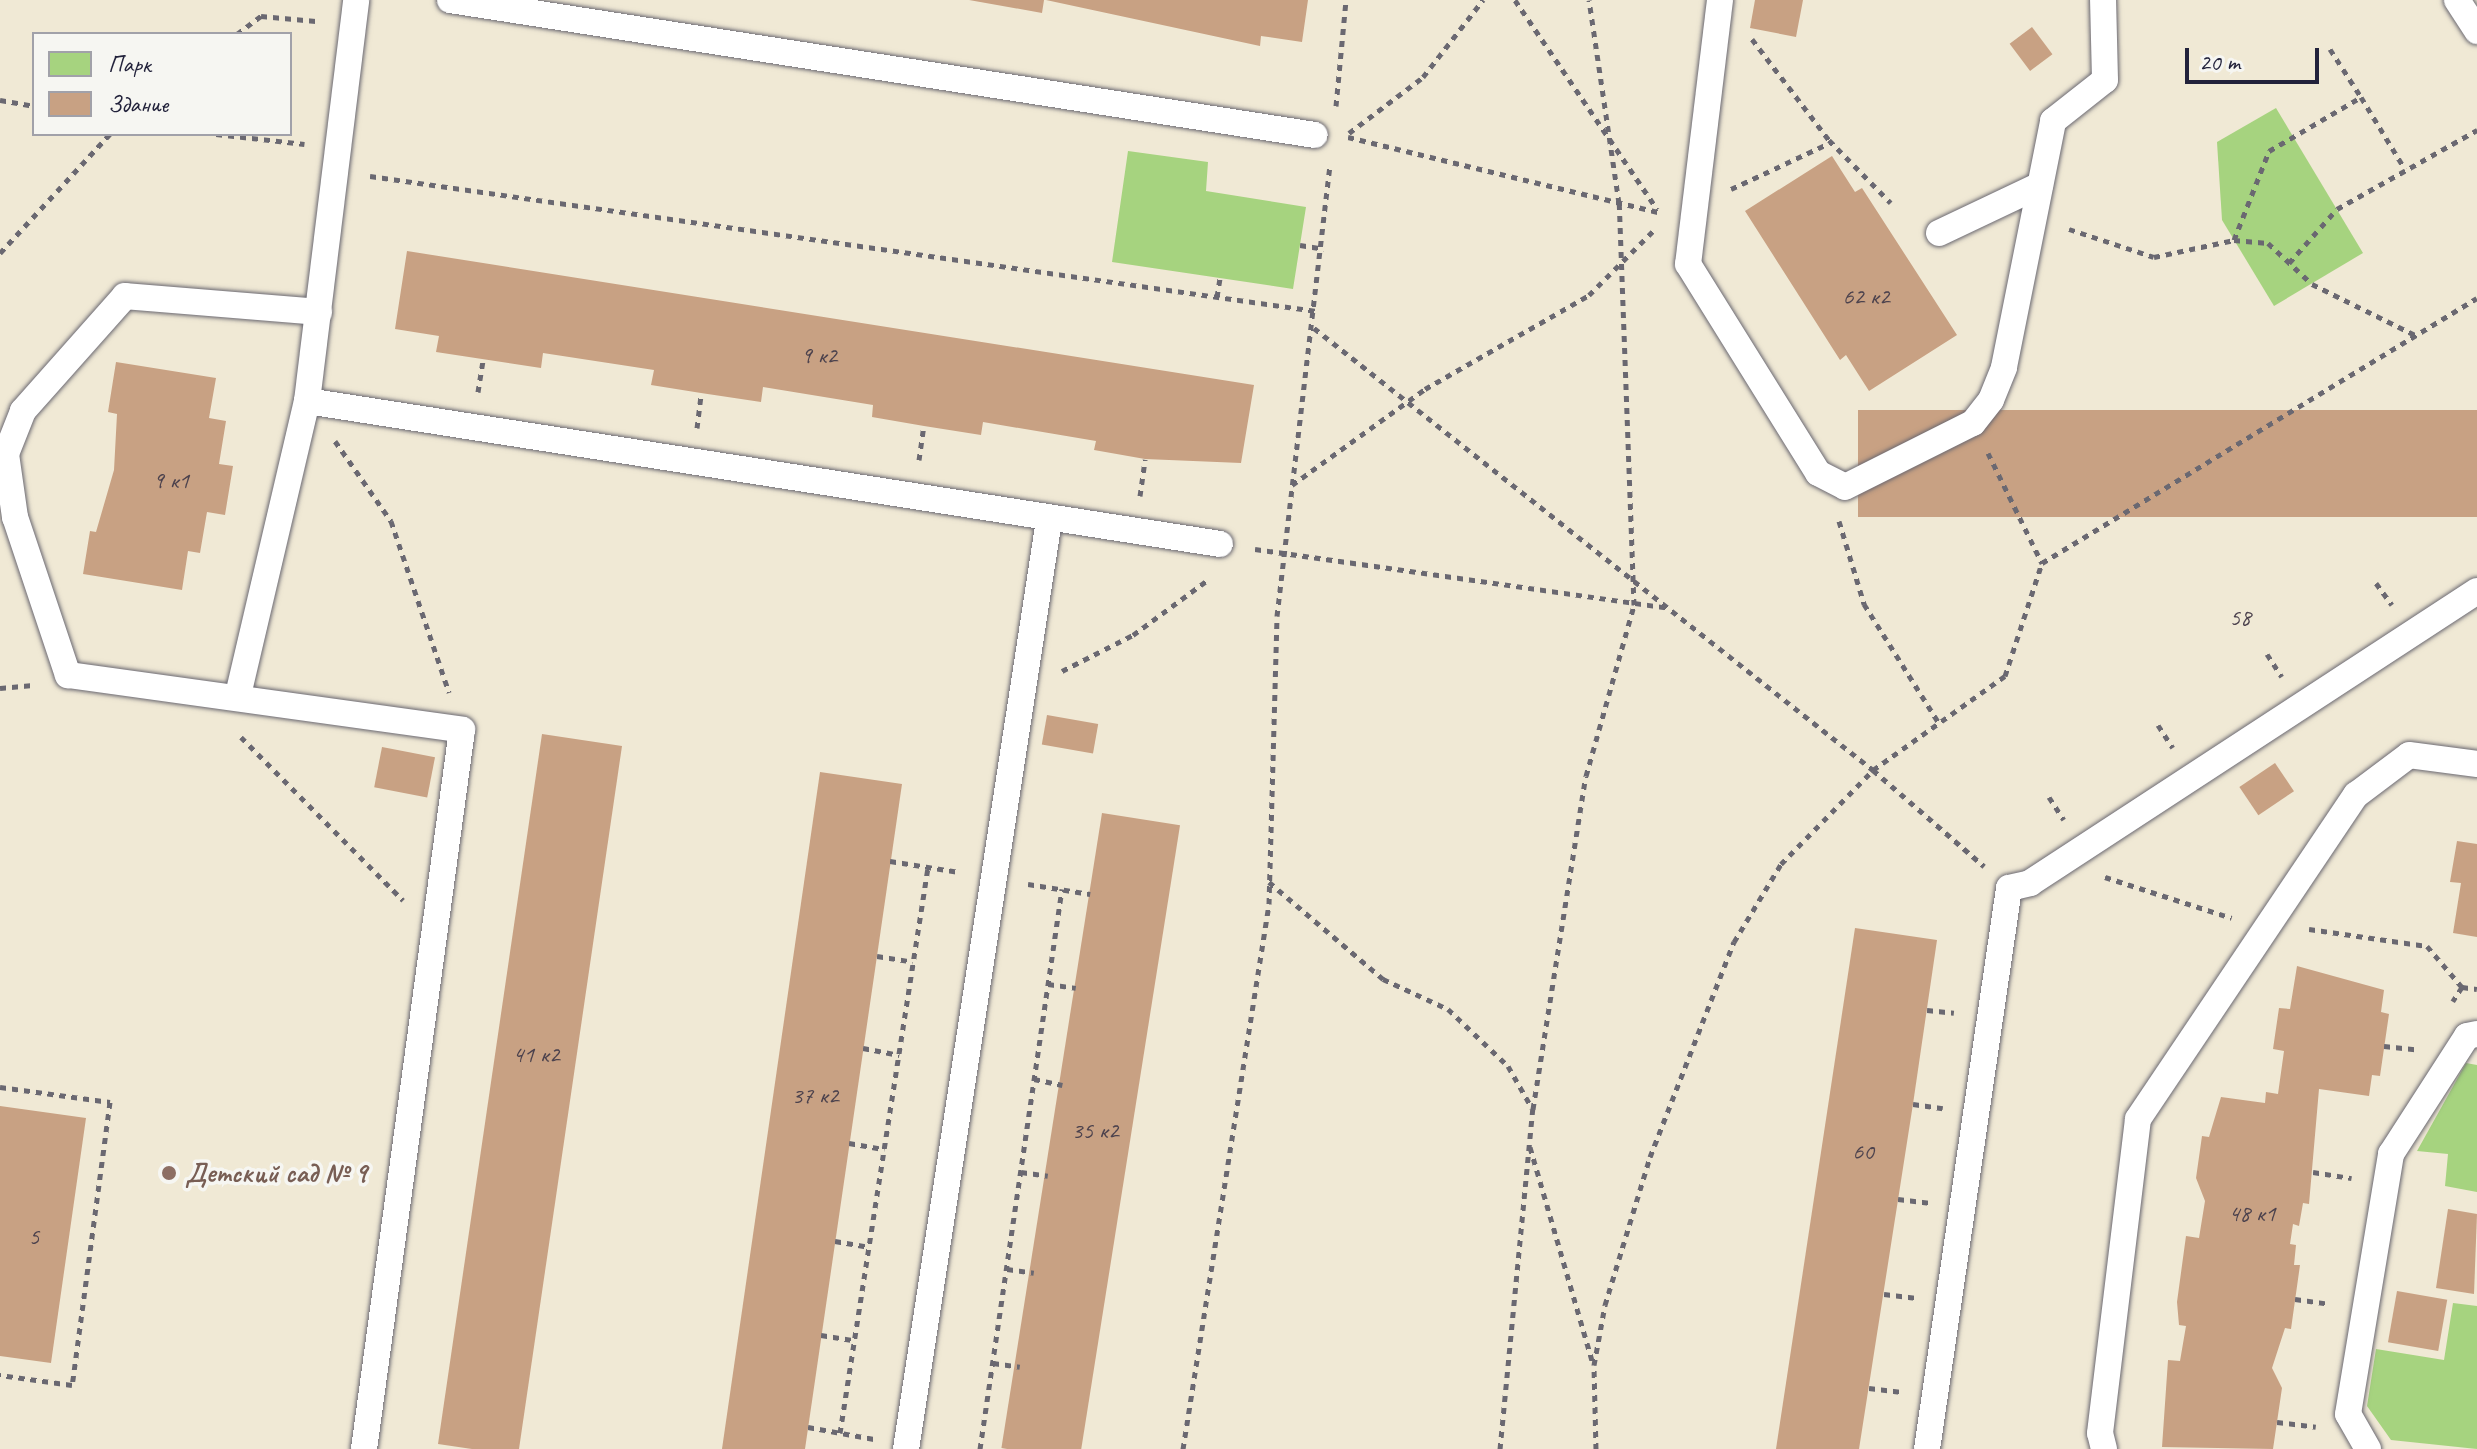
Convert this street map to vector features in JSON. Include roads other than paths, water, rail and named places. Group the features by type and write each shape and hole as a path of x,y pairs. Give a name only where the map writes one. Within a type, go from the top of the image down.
{"lane":[{"path":"450,0 1328,134"},
{"path":"1720,4 1690,204 1688,264 1826,477 1845,487 1874,476 1973,423 2004,367 2053,121 2105,80 2103,0"},
{"path":"2457,0 2477,31"},
{"path":"238,695 307,401 319,312 332,159 355,12"},
{"path":"1939,233 2040,185"},
{"path":"319,312 125,296 23,411 3,454 15,517 68,675 238,695 462,730 438,935 364,1449"},
{"path":"307,401 1049,520 1220,544"},
{"path":"906,1449 1049,520"},
{"path":"1927,1449 2009,888 2063,861 2477,591"},
{"path":"2104,1449 2100,1433 2138,1119 2380,770 2409,755 2477,764"},
{"path":"2368,1449 2352,1421 2391,1154 2467,1036 2477,1034"}],"place":[{"name":"Детский сад № 9","path":"169,1173"}]}
